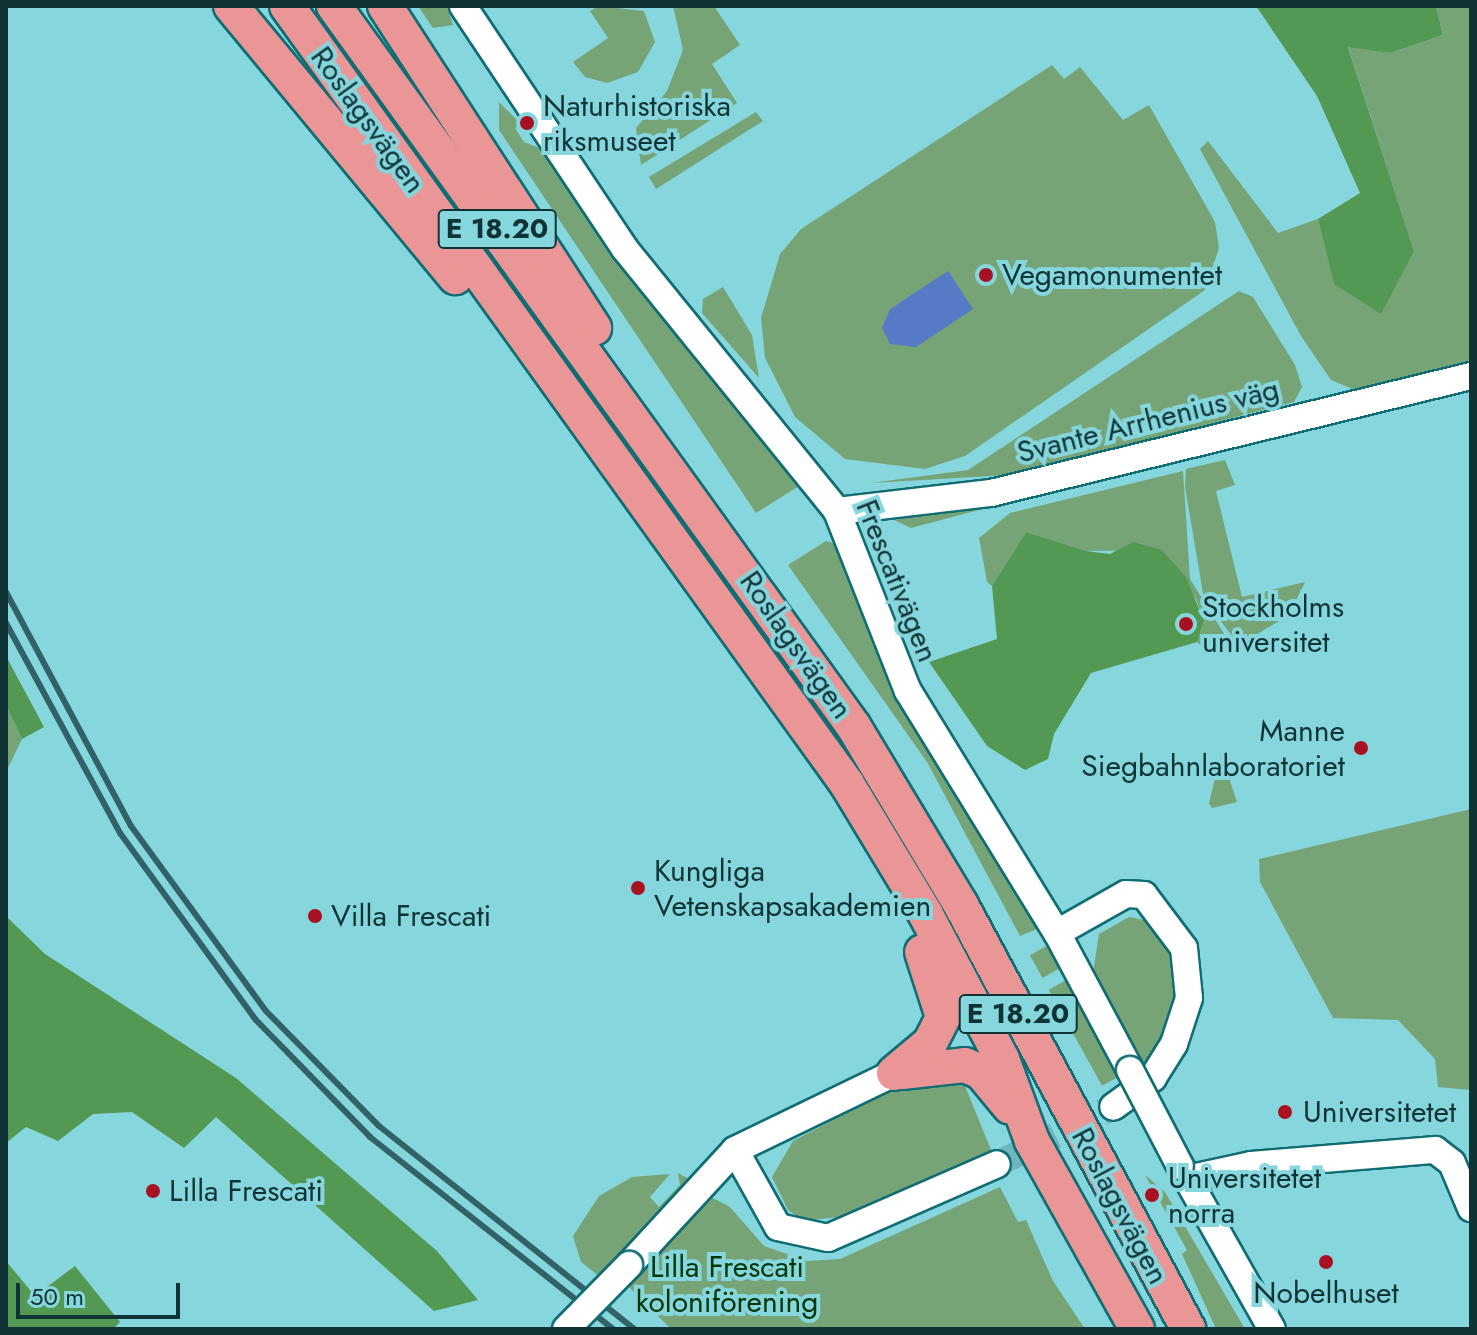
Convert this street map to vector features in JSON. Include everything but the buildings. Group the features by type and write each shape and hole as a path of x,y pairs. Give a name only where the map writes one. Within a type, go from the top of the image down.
{"main road":[{"path":"231,6 533,374 592,428"},
{"name":"Roslagsvägen","path":"287,6 847,784 1002,1059 1032,1141 1137,1329"},
{"name":"Roslagsvägen","path":"334,6 660,452 891,786 1188,1329"},
{"path":"385,6 588,316 660,452"},
{"path":"847,784 939,989 938,1032 894,1073"},
{"path":"894,1073 935,1064 973,1068 1032,1141"}],"street":[{"name":"Frescativägen","path":"463,6 625,249 837,511 908,691 1057,933 1184,1172 1272,1329"},
{"name":"Svante Arrhenius väg","path":"837,511 991,493 1471,376"},
{"path":"1057,933 1115,898 1144,895 1175,926 1184,948 1189,998 1174,1044 1153,1078 1113,1107"},
{"path":"566,1329 735,1150 894,1073"},
{"path":"735,1150 778,1227 828,1238 997,1164"},
{"path":"1184,1172 1435,1150 1452,1163 1471,1208"}],"green space":[{"path":"418,6 447,6 453,25 433,28"},
{"path":"599,6 644,11 655,42 638,72 607,83 585,77 573,62 608,38 590,11"},
{"path":"673,6 714,6 740,45 712,64 737,103 641,165 636,128 667,91 683,50"},
{"path":"1256,6 1436,6 1443,35 1390,53 1348,47 1414,251 1381,314 1334,284 1318,219 1360,193 1317,96"},
{"path":"1436,6 1471,6 1471,360 1355,390 1331,380 1301,336 1200,149 1208,141 1278,233 1318,219 1334,283 1414,251 1348,46 1390,53 1443,35"},
{"path":"1052,65 1064,79 1080,67 1123,120 1149,105 1215,222 1219,248 1205,290 965,456 925,469 845,459 795,417 765,358 761,318 780,254 801,229"},
{"path":"499,102 521,124 515,128 524,142 545,150 650,304 799,486 756,513 499,130"},
{"path":"756,112 763,121 656,189 649,177"},
{"path":"723,287 752,335 759,378 702,313 703,299"},
{"path":"1239,291 1253,297 1295,365 1302,387 1294,402 1009,475 871,483 968,470"},
{"path":"1225,460 1235,485 1216,491 1242,597 1305,582 1289,615 1239,645 1204,599 1185,487 1186,469"},
{"path":"1183,471 1190,579 1233,648 1209,653 1197,642 1204,621 1196,599 1161,550 1085,551 1026,532 992,586 987,582 979,538 1010,513"},
{"path":"992,504 994,506 911,528 894,520"},
{"path":"1026,532 1086,551 1110,554 1133,542 1162,550 1186,577 1204,621 1197,642 1091,673 1054,734 1048,759 1025,770 987,746 929,662 997,639 992,586"},
{"path":"826,541 836,544 878,649 1039,928 1020,936 927,762 788,565"},
{"path":"6,656 44,727 22,739 6,705"},
{"path":"6,705 22,739 6,772"},
{"path":"1221,754 1237,802 1212,808 1209,803"},
{"path":"1471,809 1471,1090 1438,1087 1435,1059 1398,1020 1333,1018 1260,882 1259,859"},
{"path":"6,916 45,954 236,1078 437,1251 478,1300 434,1311 216,1117 184,1148 132,1112 93,1114 58,1141 26,1127 6,1143"},
{"path":"1129,917 1144,920 1169,947 1177,994 1165,1035 1143,1066 1093,973 1099,934"},
{"path":"1050,944 1063,967 1042,978 1030,955"},
{"path":"1068,979 1121,1075 1102,1086 1049,990"},
{"path":"916,1077 963,1081 991,1150 856,1215 804,1221 788,1210 772,1177 793,1141"},
{"path":"678,1173 691,1180 599,1276 581,1262 573,1236 599,1196 632,1177 670,1174 650,1197 659,1207 680,1185"},
{"path":"1145,1175 1165,1192 1245,1329 1216,1329 1182,1254 1187,1250"},
{"name":"Lilla Frescati koloniförening","path":"1000,1187 1018,1222 1026,1220 1053,1281 1085,1329 671,1329 627,1285 709,1196 730,1207 764,1246 807,1261 840,1259"},
{"path":"6,1261 35,1296 75,1266 120,1322 113,1329 6,1329"}],"water":[{"path":"948,271 973,309 916,347 890,344 882,328 890,309"}],"tunnel":[{"path":"997,1164 1113,1107"}],"railway":[{"path":"6,592 131,826 266,1011 379,1126 634,1329"},
{"path":"6,623 120,833 256,1020 370,1137 613,1329"}],"place":[{"name":"Naturhistoriska riksmuseet","path":"527,123"},
{"name":"Vegamonumentet","path":"986,275"},
{"name":"Stockholms universitet","path":"1186,624"},
{"name":"Manne Siegbahnlaboratoriet","path":"1361,748"},
{"name":"Kungliga Vetenskapsakademien","path":"638,888"},
{"name":"Villa Frescati","path":"315,916"},
{"name":"Universitetet","path":"1285,1112"},
{"name":"Lilla Frescati","path":"153,1191"},
{"name":"Universitetet norra","path":"1152,1195"},
{"name":"Nobelhuset","path":"1326,1262"}]}
